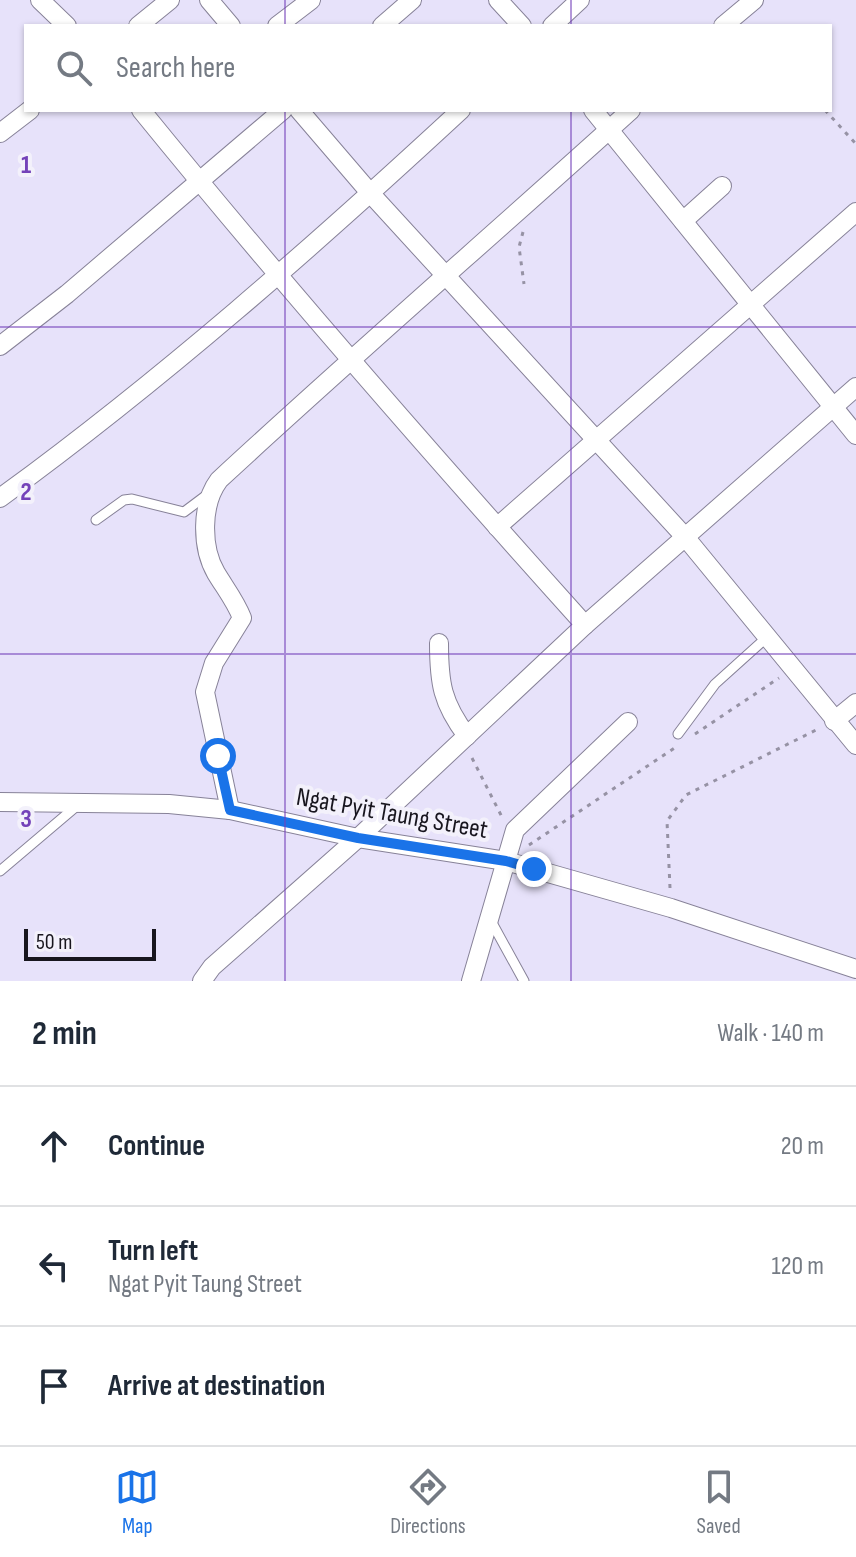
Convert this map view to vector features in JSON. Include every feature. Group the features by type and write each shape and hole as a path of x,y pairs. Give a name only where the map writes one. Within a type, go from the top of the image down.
{"street":[{"path":"40,0 65,24"},
{"path":"140,24 170,0"},
{"path":"209,0 229,24"},
{"path":"280,24 311,0"},
{"path":"384,24 412,0"},
{"path":"498,0 520,24"},
{"path":"554,24 580,0"},
{"path":"725,24 754,0"},
{"path":"0,133 27,112"},
{"path":"143,112 497,527 585,625"},
{"path":"0,346 67,294 281,112"},
{"path":"301,112 371,194 686,538 791,670 856,745"},
{"path":"0,498 80,440 279,273 371,194 459,112"},
{"path":"595,112 856,435"},
{"path":"230,810 205,692 214,663 242,618 209,555 206,524 210,492 219,480 351,357 448,276 629,112"},
{"path":"683,221 722,186"},
{"path":"497,527 856,212"},
{"path":"202,981 212,967 358,838 585,625 856,387"},
{"path":"439,643 441,691 465,738"},
{"path":"834,721 856,703"},
{"path":"471,981 515,830 628,722"},
{"name":"Ngat Pyit Taung Street","path":"0,802 169,804 230,810 358,838 506,861 671,908 856,969"}],"lane":[{"path":"96,520 124,500 132,499 184,512 210,492"},
{"path":"678,734 715,684 766,638"},
{"path":"0,871 79,804"},
{"path":"491,919 524,981"}],"path":[{"path":"827,112 856,144"},
{"path":"524,227 519,247 524,284"},
{"path":"506,861 791,670"},
{"path":"671,908 667,821 686,795 834,721"},
{"path":"465,738 505,822 515,830"}],"route":[{"path":"218,756 230,810 358,838 506,861 534,869"}]}
